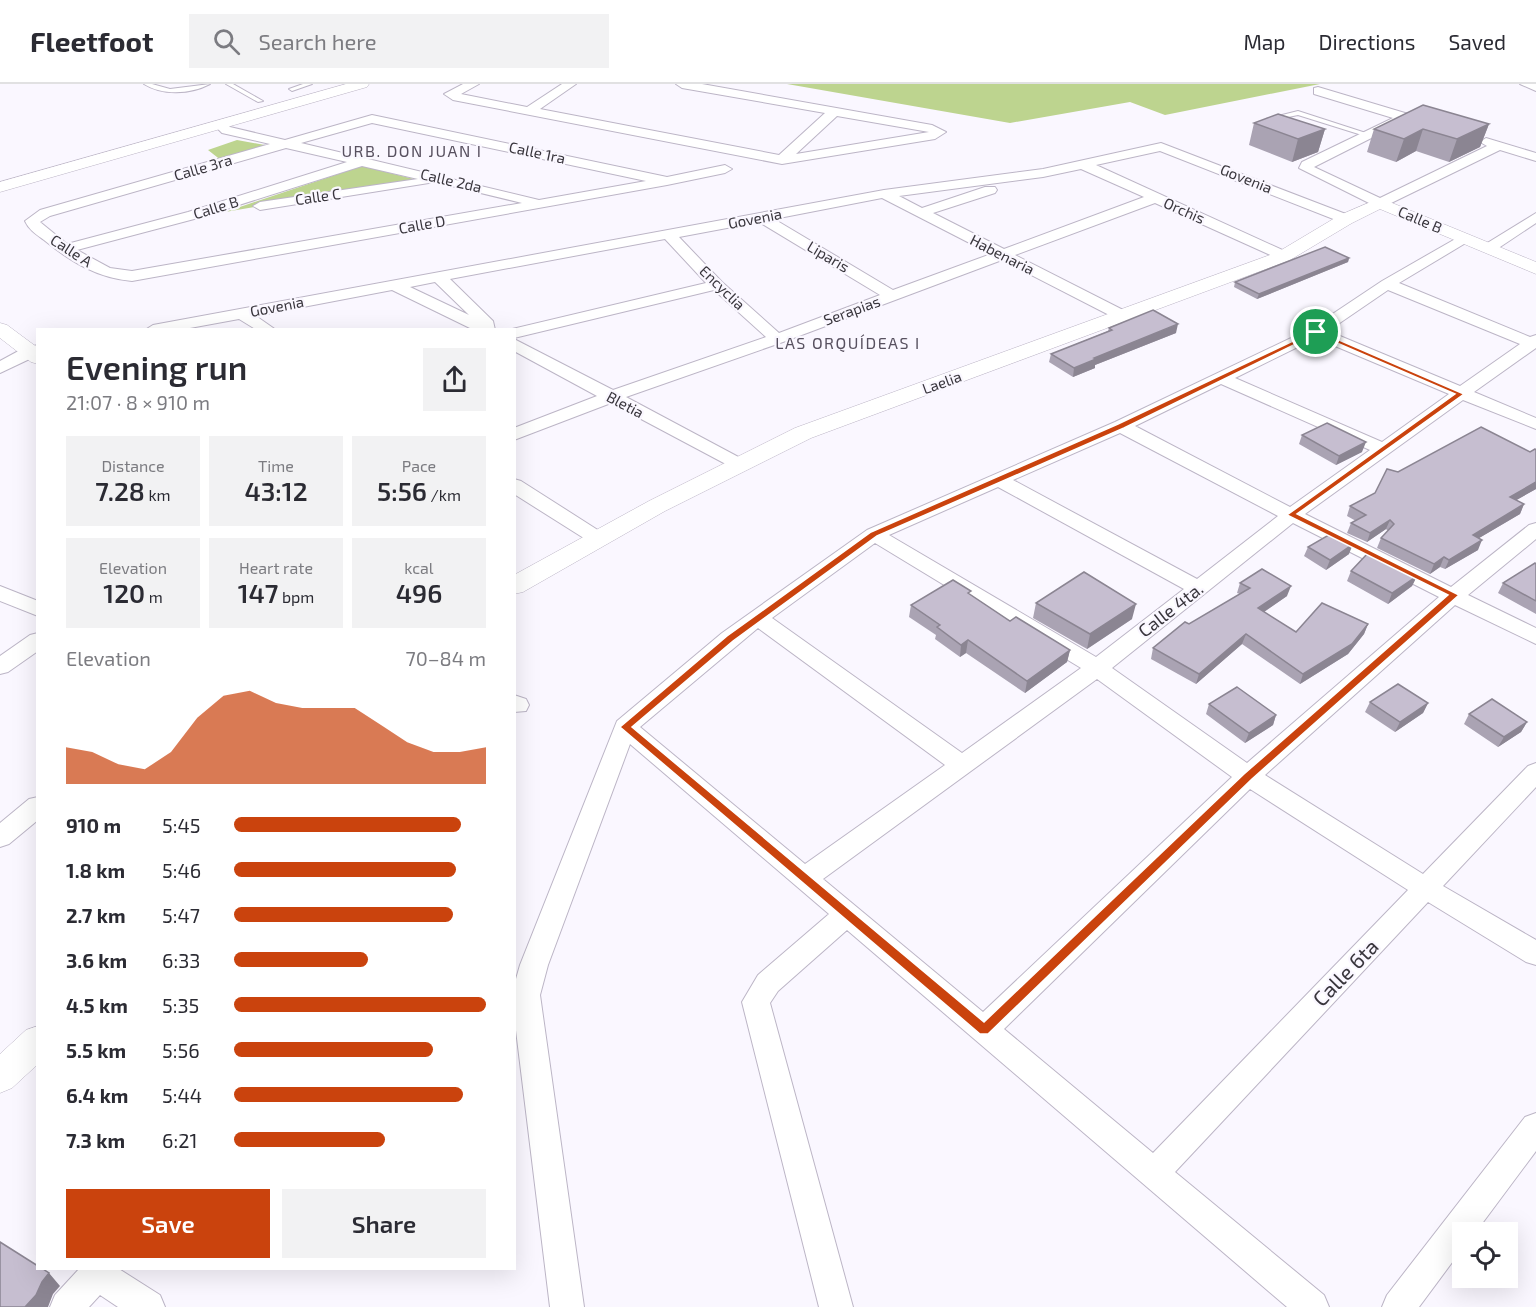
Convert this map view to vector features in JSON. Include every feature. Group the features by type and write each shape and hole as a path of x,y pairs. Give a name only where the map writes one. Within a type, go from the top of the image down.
{"street":[{"path":"0,187 362,84"},
{"path":"473,84 450,94 782,160 935,135 940,132 682,84"},
{"path":"529,111 570,84"},
{"path":"1526,84 1536,87"},
{"path":"1318,91 1425,124"},
{"path":"782,160 836,111"},
{"path":"1367,135 1404,117"},
{"name":"Calle 3ra","path":"34,218 372,119"},
{"name":"Calle 1ra","path":"372,119 667,181"},
{"name":"Calle 2da","path":"220,125 226,130 543,203"},
{"name":"Calle B","path":"1367,135 1306,165 1306,168 1380,203 1536,269"},
{"path":"1477,139 1536,157"},
{"path":"1380,203 1498,146"},
{"name":"Govenia","path":"164,328 884,194 1043,173 1161,147 1346,219"},
{"name":"Calle B","path":"65,249 193,215 364,161"},
{"name":"Orchis","path":"1084,165 1284,256"},
{"name":"Calle D","path":"118,277 148,274 725,170"},
{"path":"920,213 1043,173"},
{"name":"Calle C","path":"193,215 443,179"},
{"name":"Habenaria","path":"884,194 1121,315"},
{"name":"Serapias","path":"516,434 610,397 777,339 1155,198"},
{"name":"Laelia","path":"516,585 597,538 737,464 803,433 1284,256 1346,219 1380,203"},
{"path":"1489,248 1536,217"},
{"name":"Calle A","path":"34,218 33,224 65,249 104,272 118,277"},
{"name":"Liparis","path":"763,218 892,296"},
{"name":"Encyclia","path":"669,235 717,285 777,339"},
{"path":"567,1307 526,995 534,965 625,727 730,639 874,534 1121,426 1316,332 1387,284 1464,238"},
{"path":"439,277 492,328"},
{"path":"1387,284 1534,342"},
{"path":"394,285 483,328"},
{"path":"516,333 717,285"},
{"path":"242,314 264,328"},
{"path":"0,329 35,353"},
{"path":"1316,332 1536,424"},
{"name":"Calle 4ta.","path":"805,878 1097,668 1291,515 1534,342"},
{"name":"Bletia","path":"516,345 737,464"},
{"path":"0,368 35,353"},
{"path":"1220,377 1383,449"},
{"path":"1121,426 1291,515 1536,637"},
{"path":"998,479 1198,588"},
{"path":"516,486 597,538"},
{"path":"984,1030 1248,776 1454,595 1536,529"},
{"path":"874,534 1097,668 1248,776 1427,889 1536,954"},
{"path":"0,593 36,608"},
{"path":"758,618 961,765"},
{"path":"0,667 36,641"},
{"path":"625,727 1312,1307"},
{"name":"Calle 6ta","path":"1154,1173 1536,772"},
{"path":"0,837 36,808"},
{"path":"836,1307 756,1002 768,983 847,914"},
{"path":"0,1077 36,1043"},
{"path":"1399,1307 1536,1126"},
{"path":"68,1307 98,1271 148,1307"}],"lane":[{"path":"147,84 157,89 174,92 207,84"},
{"path":"229,84 260,101"},
{"path":"295,87 309,84"},
{"path":"1258,122 1290,112 1298,112 1367,135"}],"green space":[{"path":"787,84 1320,84 1165,115 1130,102 1010,123"},
{"path":"237,140 270,146 222,161 208,150"},
{"path":"362,166 418,180 225,212"}],"building":[{"path":"1423,105 1489,124 1457,139 1423,129 1404,139 1374,129"},
{"path":"1278,114 1325,129 1298,139 1254,123"},
{"path":"1325,247 1349,258 1259,294 1235,282"},
{"path":"1153,310 1178,324 1074,368 1051,354 1112,330 1109,328"},
{"path":"1327,423 1366,442 1339,456 1302,435"},
{"path":"1481,427 1530,452 1536,450 1536,482 1510,497 1524,504 1473,535 1482,540 1449,560 1444,557 1434,564 1381,538 1394,524 1390,520 1370,533 1351,523 1366,515 1350,506 1375,493 1387,469 1398,472"},
{"path":"1332,533 1353,544 1330,560 1308,547"},
{"path":"1369,552 1417,576 1392,593 1351,571"},
{"path":"1536,564 1536,601 1503,583"},
{"path":"1262,569 1291,586 1258,608 1296,632 1322,603 1368,624 1352,644 1303,674 1246,634 1199,674 1153,648 1185,622 1189,624 1250,588 1240,583"},
{"path":"1084,572 1136,604 1090,634 1036,603"},
{"path":"953,580 1010,621 1016,617 1070,650 1027,681 968,640 961,645 937,627 940,625 911,605"},
{"path":"1398,684 1428,703 1400,722 1370,702"},
{"path":"1237,687 1276,715 1249,733 1209,704"},
{"path":"1492,699 1527,722 1504,737 1469,714"},
{"path":"0,1242 36,1265 36,1270 44,1270 49,1273 36,1295 25,1307 0,1307"}],"district":[{"name":"URB. DON JUAN I","path":"412,151"},
{"name":"LAS ORQUÍDEAS I","path":"848,343"}],"route":[{"path":"1316,332 1461,394 1291,515 1454,595 1248,776 984,1030 625,727 730,639 874,534 1121,426 1316,332"}]}
